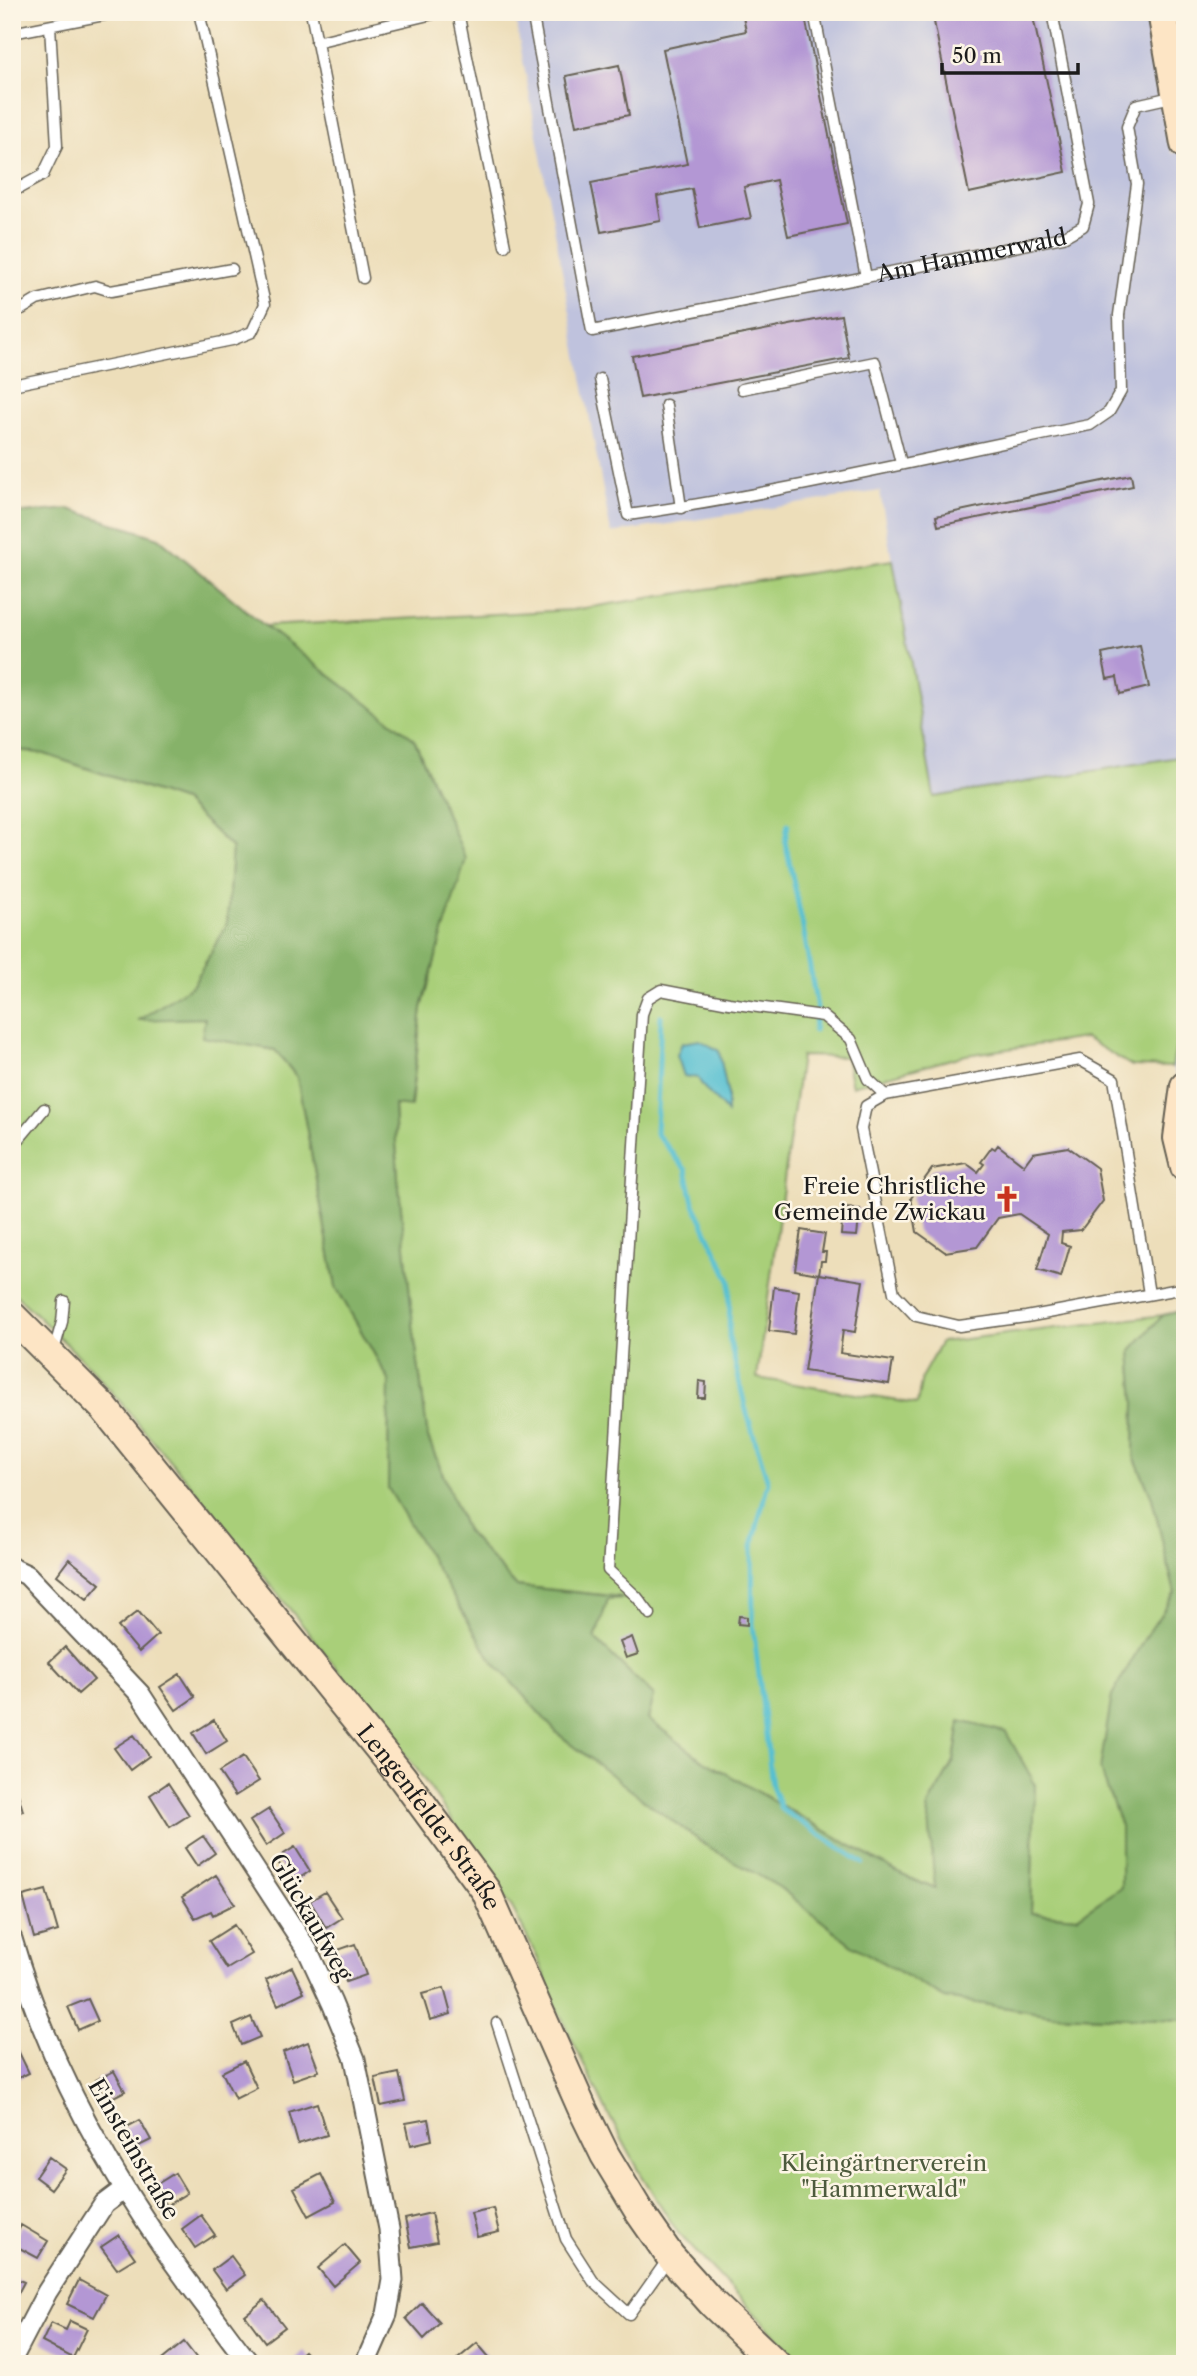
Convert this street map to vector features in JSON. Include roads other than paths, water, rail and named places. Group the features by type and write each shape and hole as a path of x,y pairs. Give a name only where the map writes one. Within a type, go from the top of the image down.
{"main road":[{"path":"1161,12 1185,144"},
{"path":"1185,1086 1178,1138 1185,1167"},
{"name":"Lengenfelder Straße","path":"12,1316 53,1354 104,1408 402,1777 486,1891 582,2108 640,2213 670,2256 713,2304 776,2364"}],"street":[{"name":"Glückaufweg","path":"12,1568 27,1574 140,1694 308,1951 332,2003 355,2059 389,2229 393,2280 387,2314 365,2364"},
{"name":"Einsteinstraße","path":"12,1939 27,1992 58,2064 124,2189 180,2273 250,2364"},
{"path":"12,2359 47,2292 104,2204 124,2189"}],"lane":[{"path":"12,33 119,12"},
{"path":"12,386 232,340 252,332 265,304 199,12"},
{"path":"311,12 363,278"},
{"path":"316,41 440,12"},
{"path":"458,12 505,246"},
{"path":"532,12 592,331 866,277"},
{"name":"Am Hammerwald","path":"814,12 866,277 1063,237 1083,226 1089,204 1052,12"},
{"path":"12,192 43,176 57,146 50,26"},
{"path":"600,379 628,515 681,508 1090,425 1110,412 1121,391 1119,316 1137,184 1127,127 1136,105 1176,96"},
{"path":"12,311 22,309 37,300 95,286 111,292 232,269"},
{"path":"742,389 875,362 901,463"},
{"path":"666,405 681,508"},
{"path":"649,1614 637,1597 608,1570 642,1014 648,998 661,990 823,1016 851,1039 868,1079 885,1095"},
{"path":"1149,1294 1114,1079 1080,1060 885,1095 866,1106 861,1129 894,1293 916,1316 959,1326 1026,1317 1185,1288"},
{"path":"12,1142 19,1139 44,1109"},
{"path":"53,1354 62,1322 64,1301"},
{"path":"497,2023 566,2239 593,2281 629,2314 670,2256"}],"water":[{"path":"700,1040 719,1051 727,1091 727,1113 698,1078 684,1076 677,1055 682,1043"}],"waterway":[{"path":"788,824 785,841 817,1008"},
{"path":"661,1016 656,1133 686,1170 693,1202 730,1281 729,1337 746,1410 768,1482 752,1547 753,1625 772,1786 781,1809 863,1863"},
{"path":"814,1031 815,1020"}],"place":[{"name":"Freie Christliche Gemeinde Zwickau","path":"1007,1199"}],"park label":[{"name":"Kleingärtnerverein \"Hammerwald\"","path":"884,2176"}]}
